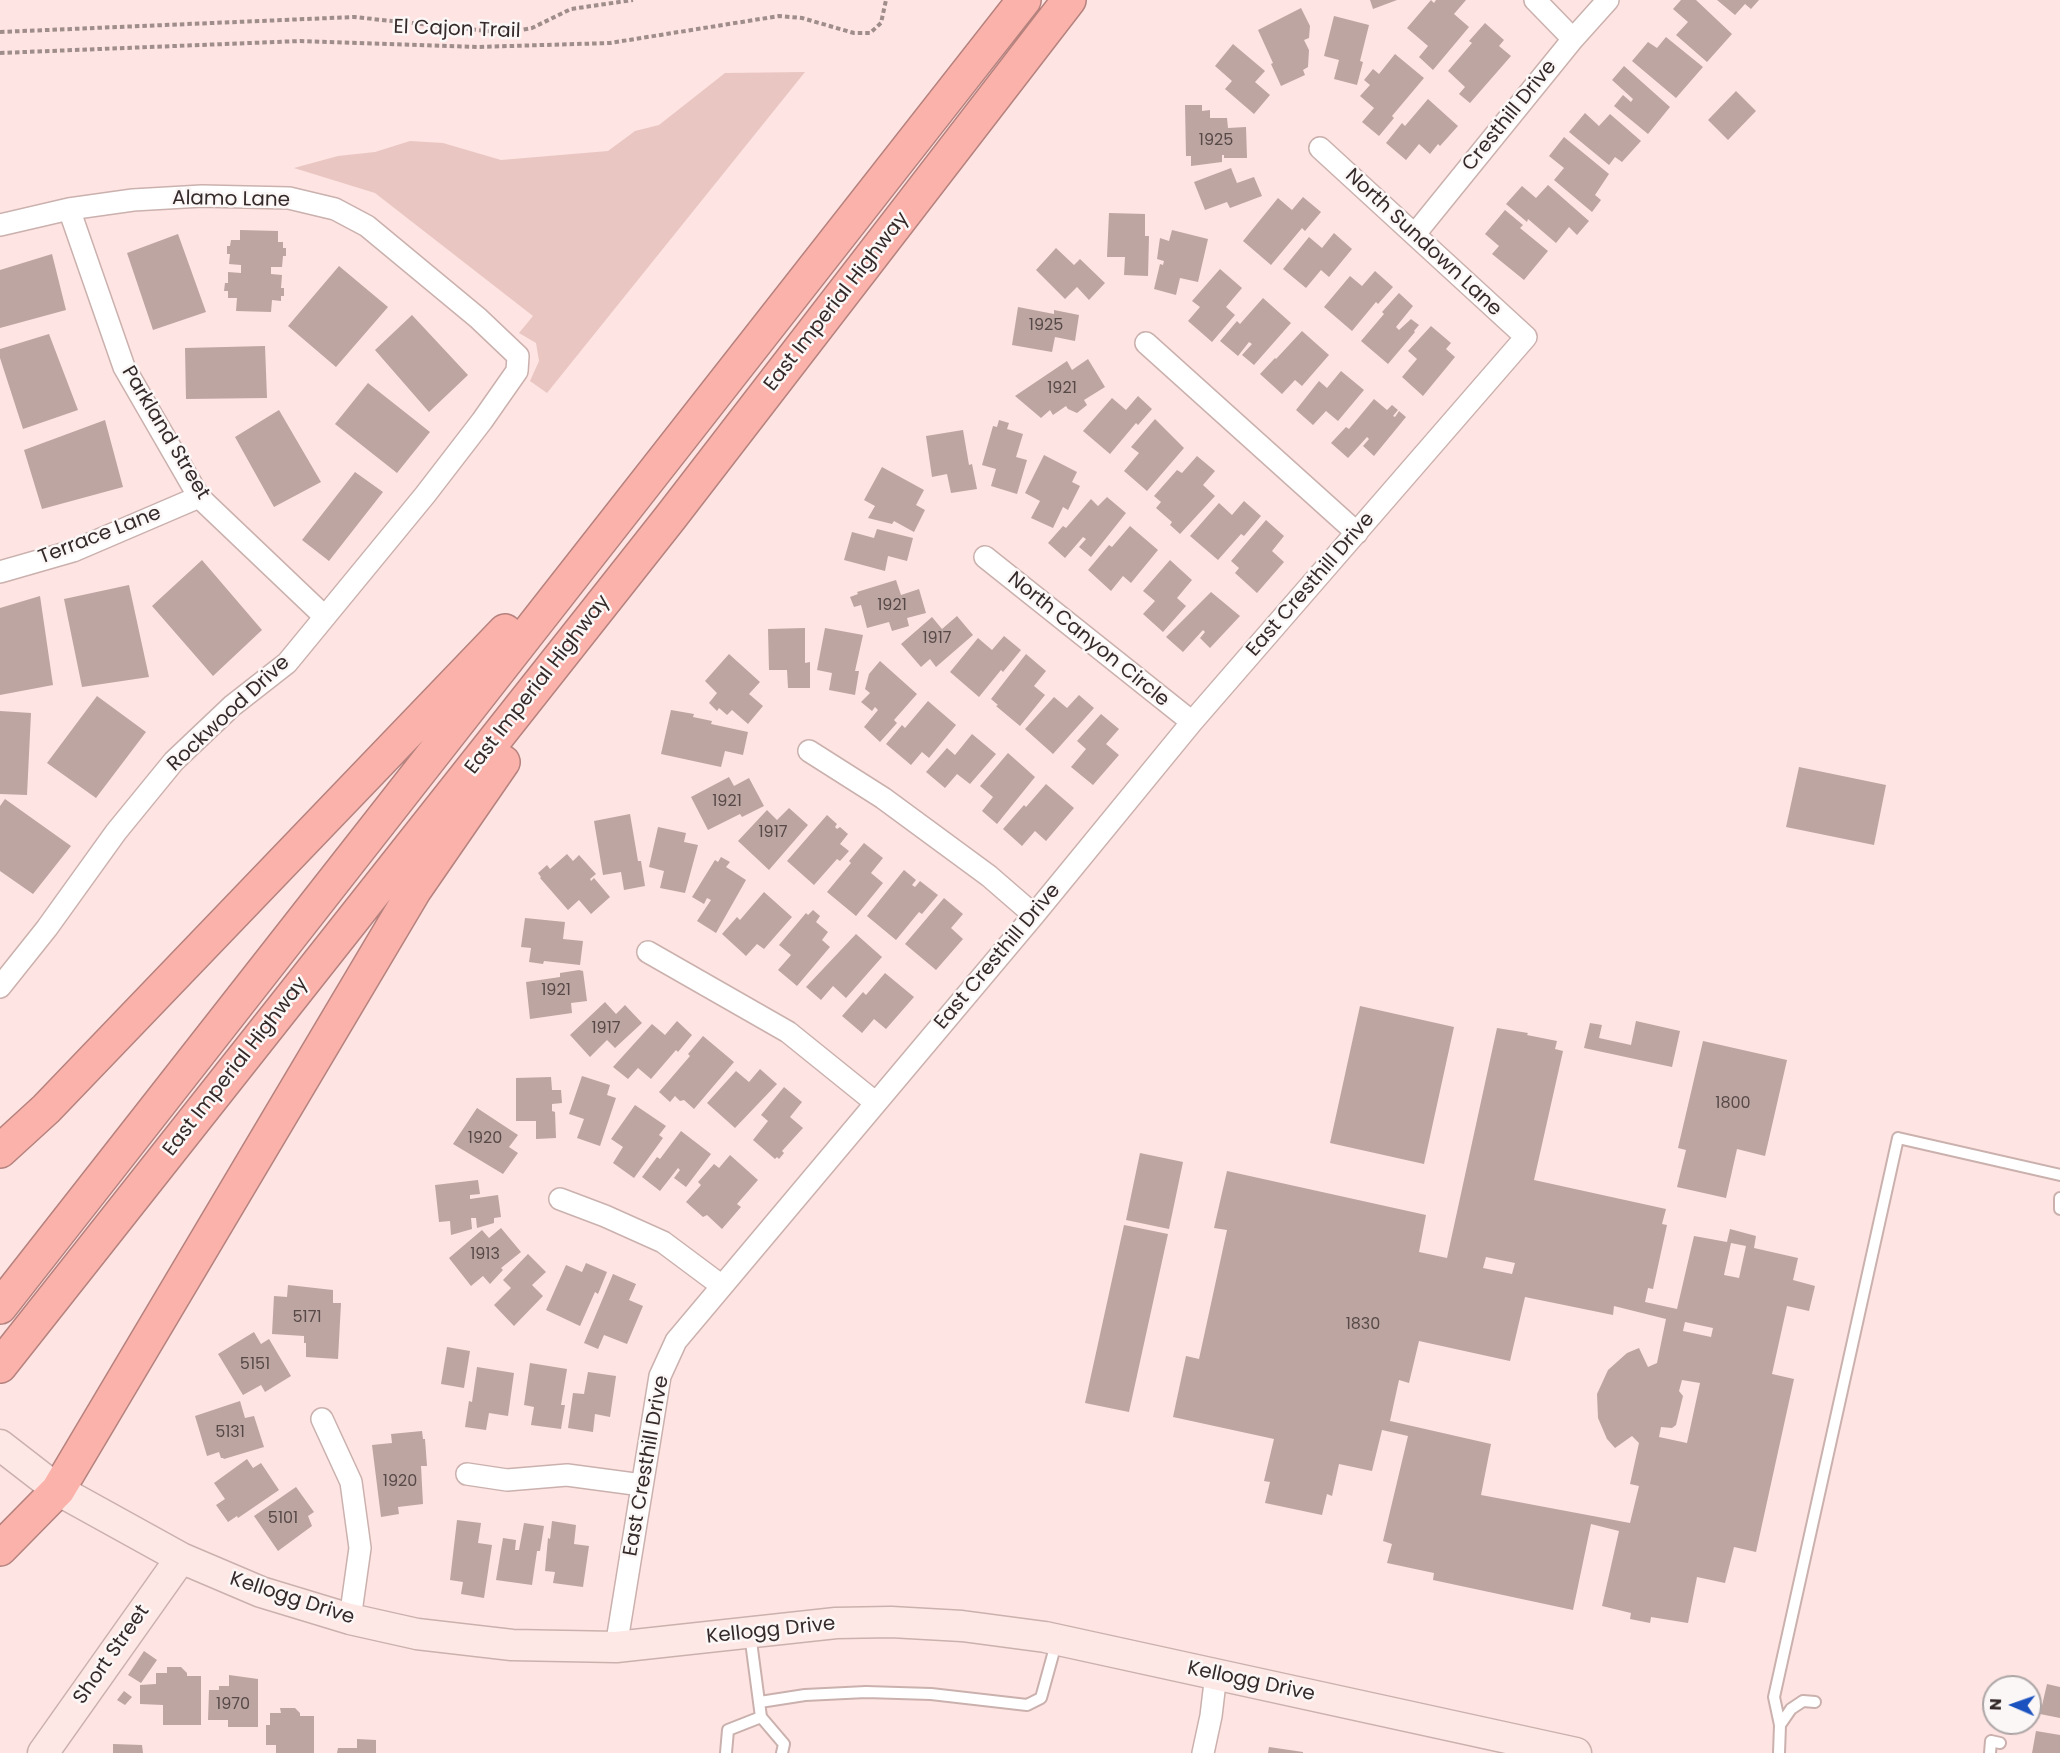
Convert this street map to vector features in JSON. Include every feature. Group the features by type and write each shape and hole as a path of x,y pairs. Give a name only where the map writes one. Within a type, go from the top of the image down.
{"highway":[{"name":"East Imperial Highway","path":"0,1307 1024,0"},
{"name":"East Imperial Highway","path":"1,1364 670,518 1069,0"},
{"path":"0,1151 46,1109 631,500"},
{"path":"0,1549 58,1490 414,891 670,518"}],"main road":[{"name":"Kellogg Drive","path":"0,1445 58,1490 181,1558 261,1592 350,1619 417,1634 512,1645 616,1647 836,1623 891,1622 962,1626 1057,1640 1216,1674 1516,1747 1576,1753"},
{"name":"Short Street","path":"43,1753 181,1558"}],"street":[{"path":"1535,0 1573,39"},
{"name":"Cresthill Drive","path":"1415,234 1573,39 1608,0"},
{"name":"North Sundown Lane","path":"1320,148 1526,337"},
{"name":"Alamo Lane","path":"0,225 69,209 133,200 202,196 289,198 334,209 367,226 478,318 518,356"},
{"name":"Parkland Street","path":"69,209 124,367 199,497 324,616"},
{"name":"East Cresthill Drive","path":"616,1647 660,1376 676,1341 1034,915 1192,722 1526,337"},
{"path":"1146,344 1357,533"},
{"name":"Rockwood Drive","path":"0,987 47,928 116,832 174,762 232,706 287,663 425,495 517,371 518,356"},
{"name":"Terrace Lane","path":"0,572 73,551 199,497"},
{"name":"North Canyon Circle","path":"985,557 1192,722"},
{"path":"809,751 892,804 989,876 1034,915"},
{"path":"648,952 788,1032 876,1103"},
{"path":"560,1199 663,1242 722,1286"},
{"path":"322,1419 351,1482 360,1548 350,1619"},
{"path":"467,1474 507,1480 567,1475 642,1485"},
{"path":"1203,1753 1211,1716 1216,1674"}],"lane":[{"path":"1779,1753 1780,1725 1774,1697 1898,1138 2060,1175"},
{"path":"2060,1198 2060,1209"},
{"path":"749,1633 761,1717 784,1744 782,1753"},
{"path":"760,1701 805,1695 866,1692 931,1695 1027,1705 1041,1698 1057,1640"},
{"path":"1780,1725 1791,1709 1803,1701 1815,1702"},
{"path":"726,1753 728,1730 761,1717"},
{"path":"1990,1753 1991,1741 2000,1743"}],"path":[{"name":"El Cajon Trail","path":"0,32 354,17 511,32 532,28 572,9 633,0"},
{"name":"El Cajon Trail","path":"0,53 300,41 477,47 598,44 779,15 802,18 854,33 870,33 881,22 886,0"}],"shaded area":[{"path":"805,72 547,393 530,381 539,361 536,343 519,333 533,316 375,193 294,168 338,156 375,152 410,141 443,143 501,160 608,151 635,131 659,125 725,73"}],"building":[{"path":"1370,0 1397,0 1373,9"},
{"path":"1431,0 1434,3 1436,0 1466,0 1454,14 1469,27 1433,70 1419,57 1428,46 1407,28"},
{"path":"1681,0 1696,0 1732,34 1707,62 1676,35 1688,22 1673,9"},
{"path":"1717,0 1759,0 1751,9 1745,4 1735,15"},
{"path":"1301,8 1310,26 1309,38 1304,40 1309,50 1308,67 1303,70 1305,75 1281,86 1258,30"},
{"path":"1334,16 1369,25 1357,85 1334,79 1339,60 1324,56"},
{"path":"1485,23 1504,40 1499,46 1511,56 1470,103 1459,94 1465,87 1448,71 1472,43 1469,41"},
{"path":"1666,37 1703,67 1676,98 1632,61 1648,42 1657,48"},
{"path":"1233,44 1265,71 1255,82 1270,95 1254,114 1225,89 1232,81 1215,66"},
{"path":"1395,54 1424,78 1392,116 1394,118 1379,136 1362,122 1374,108 1360,96 1370,85 1364,80 1373,69 1379,74"},
{"path":"1624,66 1670,107 1648,134 1614,106 1623,95 1631,102 1633,99 1612,80"},
{"path":"1736,91 1756,111 1728,140 1708,120"},
{"path":"1428,99 1458,126 1430,154 1419,144 1406,160 1386,143 1402,123 1405,126"},
{"path":"1185,105 1202,105 1202,111 1210,110 1210,118 1227,118 1228,128 1246,127 1247,158 1224,158 1222,155 1222,162 1191,166 1191,156 1186,156"},
{"path":"1585,113 1599,126 1610,114 1641,141 1622,162 1615,157 1609,165 1569,132"},
{"path":"1564,137 1609,174 1595,195 1601,200 1592,212 1554,180 1564,168 1549,156"},
{"path":"1231,168 1237,183 1254,177 1262,196 1230,208 1227,202 1205,210 1194,182"},
{"path":"1548,185 1589,221 1577,235 1569,227 1556,243 1506,204 1522,186 1536,198"},
{"path":"1303,197 1321,212 1305,231 1302,228 1271,265 1243,241 1278,198 1292,210"},
{"path":"1505,210 1523,225 1520,228 1548,251 1524,280 1492,254 1499,246 1485,234"},
{"path":"1109,213 1145,214 1145,236 1149,236 1148,276 1124,275 1125,257 1107,257"},
{"path":"240,230 278,231 278,242 283,242 283,248 286,248 282,267 271,267 271,274 282,275 281,288 284,288 284,296 281,296 281,301 272,300 271,312 236,311 237,298 228,298 228,291 224,291 225,283 228,283 228,272 241,273 241,265 229,264 230,254 227,254 227,246 230,246 231,240 240,240"},
{"path":"1172,230 1208,239 1198,282 1180,278 1176,295 1154,289 1160,264 1163,265 1164,261 1157,259 1160,238 1169,241"},
{"path":"1334,233 1352,249 1329,277 1321,270 1306,288 1283,269 1309,237 1322,248"},
{"path":"178,234 206,312 153,330 127,253"},
{"path":"1056,248 1074,265 1080,259 1105,283 1089,300 1077,287 1065,299 1036,270"},
{"path":"52,254 66,310 0,328 0,270"},
{"path":"339,266 388,307 336,367 288,326"},
{"path":"1220,269 1242,288 1226,307 1235,315 1212,342 1188,321 1200,307 1192,301"},
{"path":"1375,271 1393,287 1378,304 1376,302 1352,331 1324,307 1350,276 1362,286"},
{"path":"1399,293 1413,306 1396,327 1399,330 1411,319 1419,325 1388,364 1361,341"},
{"path":"1263,298 1291,323 1254,365 1242,355 1252,344 1249,342 1238,356 1220,341 1237,321 1240,324"},
{"path":"1018,307 1054,314 1054,310 1079,315 1075,341 1055,337 1052,352 1012,345"},
{"path":"412,315 468,375 429,412 375,350"},
{"path":"1431,326 1451,343 1446,349 1455,357 1423,396 1402,377 1417,359 1408,351"},
{"path":"1302,331 1329,355 1302,386 1295,380 1282,394 1260,374"},
{"path":"49,334 78,410 23,429 0,358 0,349"},
{"path":"265,346 267,398 186,399 185,348"},
{"path":"1088,359 1105,387 1084,400 1087,405 1077,413 1066,406 1053,415 1050,410 1041,418 1015,396 1067,361 1072,370"},
{"path":"1341,371 1364,390 1338,421 1326,411 1313,425 1296,410 1319,381 1327,388"},
{"path":"368,383 430,432 397,473 335,424"},
{"path":"1138,396 1152,409 1138,425 1136,423 1110,454 1083,431 1112,398 1126,410"},
{"path":"1374,399 1387,410 1392,405 1398,410 1393,416 1395,417 1399,411 1406,417 1374,456 1363,446 1369,439 1367,437 1348,458 1331,443 1346,427 1349,429"},
{"path":"279,410 321,482 274,507 235,437"},
{"path":"1155,419 1184,448 1147,491 1124,471 1139,453 1131,447"},
{"path":"105,420 123,487 42,509 24,450"},
{"path":"999,420 1009,423 1007,429 1023,434 1016,457 1027,460 1017,494 991,486 996,469 982,465 993,426 997,427"},
{"path":"963,430 969,465 972,464 977,489 951,493 947,474 932,477 926,436"},
{"path":"1044,455 1077,472 1072,482 1080,486 1068,510 1063,507 1053,528 1031,518 1040,501 1025,493"},
{"path":"1197,456 1215,471 1203,485 1215,496 1180,534 1170,525 1172,522 1156,508 1161,502 1154,496 1177,470 1182,473"},
{"path":"882,467 924,490 916,505 925,510 914,532 894,521 892,524 868,518 875,506 864,500"},
{"path":"355,472 383,492 329,561 302,540"},
{"path":"1107,497 1126,513 1091,557 1079,547 1086,539 1083,537 1065,558 1048,543 1063,526 1066,528 1091,499 1098,506"},
{"path":"1244,501 1261,516 1244,536 1241,534 1218,560 1190,536 1219,503 1232,515"},
{"path":"1266,520 1284,536 1272,551 1284,562 1257,593 1235,573 1239,568 1231,561"},
{"path":"1130,526 1158,550 1131,583 1123,576 1111,591 1088,570 1109,545 1112,547"},
{"path":"877,529 913,538 907,561 888,556 885,571 844,560 852,532 874,538"},
{"path":"202,560 262,630 213,676 152,606"},
{"path":"1170,560 1192,580 1177,598 1186,606 1163,632 1143,614 1155,601 1143,591"},
{"path":"896,580 901,595 919,589 926,613 907,618 909,626 892,631 889,622 867,628 861,605 854,607 850,597 858,594 857,592"},
{"path":"129,585 149,677 82,687 64,599"},
{"path":"1211,592 1240,616 1210,648 1200,638 1205,632 1203,630 1183,652 1166,637"},
{"path":"40,596 53,685 0,695 0,608"},
{"path":"957,616 973,635 936,667 930,659 921,667 901,644 932,617 942,629"},
{"path":"805,628 805,663 810,662 810,688 788,688 787,670 769,670 768,629"},
{"path":"825,628 863,635 855,671 859,671 855,695 829,690 832,673 817,670"},
{"path":"1004,636 1021,650 979,697 950,672 978,638 992,650"},
{"path":"729,654 760,682 749,694 763,706 748,724 732,710 727,715 719,708 717,711 709,703 717,693 705,681"},
{"path":"1026,654 1046,671 1034,686 1045,695 1020,726 991,699"},
{"path":"880,661 917,694 894,720 897,723 880,742 864,727 878,710 875,707 872,711 861,702 870,693 865,689 869,674"},
{"path":"1079,695 1094,708 1053,754 1025,729 1054,697 1067,708"},
{"path":"97,696 146,732 96,798 47,763"},
{"path":"928,701 956,725 929,758 922,752 911,765 886,744 902,725 905,728"},
{"path":"671,710 694,714 693,717 712,721 711,724 748,732 743,755 725,751 721,767 661,754"},
{"path":"0,711 31,713 27,795 0,794"},
{"path":"1101,714 1119,729 1106,744 1119,755 1093,785 1071,767 1086,749 1077,741"},
{"path":"972,734 996,754 970,784 957,774 945,788 926,772 947,748 955,755"},
{"path":"1008,753 1035,777 997,824 982,811 993,797 980,786"},
{"path":"1799,767 1886,785 1874,845 1786,827"},
{"path":"729,777 734,786 749,778 764,806 742,817 740,814 708,830 691,797"},
{"path":"1046,784 1074,808 1046,841 1035,831 1022,846 1003,829"},
{"path":"5,799 71,846 33,894 0,871 0,806"},
{"path":"789,808 808,825 769,870 738,841 767,810 777,820"},
{"path":"630,814 645,886 624,890 621,872 603,875 594,821"},
{"path":"827,815 837,824 835,827 837,829 840,827 848,834 840,844 849,851 840,861 837,859 814,885 787,861"},
{"path":"658,827 686,833 684,842 698,845 685,893 660,888 664,871 649,867"},
{"path":"864,843 883,858 871,873 883,883 856,916 827,892"},
{"path":"567,854 573,861 579,855 596,874 590,879 591,881 594,878 610,897 591,914 579,900 568,910 538,873 547,865 550,869"},
{"path":"721,857 730,862 726,867 746,880 716,933 697,921 711,900 707,898 704,904 692,897 715,860 718,862"},
{"path":"904,870 916,880 912,885 915,887 920,881 938,895 922,914 919,912 896,940 867,916"},
{"path":"764,892 792,917 764,949 757,944 746,956 722,934 737,917 740,920"},
{"path":"944,898 963,914 951,928 963,939 936,970 905,944"},
{"path":"813,910 820,916 816,922 828,932 822,940 830,947 797,986 778,970 791,955 779,945 806,913 808,915"},
{"path":"525,918 565,922 563,939 583,941 580,965 544,961 543,964 529,962 531,948 521,947"},
{"path":"856,934 882,957 846,998 833,986 821,1000 806,987"},
{"path":"583,971 587,1001 571,1003 572,1013 530,1019 526,982 560,977 560,973"},
{"path":"885,973 914,997 886,1029 874,1019 862,1033 842,1016 863,992 866,995"},
{"path":"605,1002 616,1014 625,1005 642,1023 615,1048 607,1040 590,1057 570,1035"},
{"path":"1360,1006 1454,1027 1424,1164 1330,1143"},
{"path":"677,1021 692,1035 651,1079 638,1068 628,1079 613,1067 652,1024 665,1035"},
{"path":"1636,1021 1680,1031 1672,1067 1584,1048 1590,1023 1602,1025 1599,1038 1631,1045"},
{"path":"1497,1028 1557,1041 1555,1049 1563,1051 1534,1180 1666,1209 1662,1224 1667,1225 1653,1289 1648,1288 1645,1302 1677,1309 1694,1236 1727,1242 1730,1229 1756,1236 1754,1248 1798,1258 1793,1280 1815,1286 1809,1311 1787,1306 1772,1374 1794,1379 1756,1552 1734,1547 1725,1583 1697,1577 1688,1623 1651,1617 1650,1623 1630,1619 1631,1613 1602,1606 1619,1531 1591,1524 1573,1610 1433,1580 1434,1573 1387,1563 1392,1544 1383,1541 1408,1436 1382,1430 1372,1471 1339,1464 1332,1496 1327,1494 1322,1515 1265,1503 1270,1482 1264,1481 1274,1439 1173,1417 1186,1356 1199,1359 1227,1230 1214,1228 1227,1171 1426,1215 1419,1252 1447,1258","holes":["1731,1243 1746,1246 1739,1278 1724,1275","1486,1257 1515,1263 1512,1274 1483,1268","1525,1297 1613,1315 1614,1306 1666,1319 1657,1363 1648,1367 1639,1348 1627,1353 1608,1370 1597,1394 1598,1418 1607,1439 1615,1448 1632,1436 1639,1443 1630,1484 1639,1486 1630,1523 1481,1495 1491,1444 1390,1421 1399,1380 1409,1383 1419,1341 1510,1361","1685,1322 1713,1328 1711,1337 1683,1331","1682,1380 1700,1383 1687,1443 1659,1437 1661,1427 1672,1428 1676,1425 1683,1396 1679,1391"]},
{"path":"703,1036 734,1062 694,1109 675,1096 670,1102 659,1092 690,1056 688,1054"},
{"path":"1703,1041 1787,1060 1765,1156 1737,1149 1726,1198 1677,1187 1686,1150 1678,1148"},
{"path":"760,1069 777,1084 735,1128 707,1103 736,1071 749,1082"},
{"path":"582,1076 610,1085 607,1095 616,1098 600,1146 577,1138 584,1119 569,1114"},
{"path":"551,1077 552,1090 561,1090 562,1103 552,1104 552,1111 555,1112 556,1138 536,1139 536,1121 516,1121 516,1078"},
{"path":"784,1087 802,1102 790,1117 803,1128 782,1151 784,1153 779,1159 777,1157 775,1159 753,1140 768,1121 761,1115"},
{"path":"635,1105 666,1126 659,1135 663,1138 634,1178 613,1163 623,1147 611,1139"},
{"path":"477,1108 518,1135 509,1147 518,1153 503,1174 453,1144"},
{"path":"681,1131 711,1154 686,1187 674,1178 680,1170 678,1168 660,1191 642,1177 657,1157 660,1159"},
{"path":"1140,1153 1183,1162 1169,1229 1126,1220"},
{"path":"730,1155 758,1180 737,1204 741,1207 722,1229 707,1215 703,1217 686,1202 701,1185 698,1182 714,1164 719,1168"},
{"path":"478,1180 480,1194 470,1195 470,1199 498,1195 501,1217 494,1218 494,1223 477,1228 476,1218 471,1218 472,1229 451,1235 450,1221 439,1222 435,1185"},
{"path":"1124,1225 1168,1234 1129,1412 1085,1403"},
{"path":"501,1228 521,1252 501,1268 503,1270 490,1284 483,1276 471,1286 449,1258 482,1230 489,1238"},
{"path":"528,1254 546,1272 532,1285 543,1296 514,1326 494,1305 511,1288 503,1280"},
{"path":"586,1263 607,1272 580,1326 546,1310 566,1265 582,1272"},
{"path":"613,1274 636,1284 629,1300 643,1306 627,1344 604,1335 598,1349 584,1343"},
{"path":"288,1285 333,1290 333,1303 341,1303 338,1359 306,1357 304,1336 272,1334 274,1296 287,1297"},
{"path":"254,1332 261,1344 269,1339 291,1376 265,1392 261,1385 243,1395 218,1354"},
{"path":"447,1347 470,1351 464,1388 441,1384"},
{"path":"530,1363 567,1369 561,1405 565,1405 561,1429 531,1425 534,1407 524,1405"},
{"path":"477,1367 514,1373 508,1416 489,1413 486,1430 465,1427 469,1401 472,1402"},
{"path":"588,1372 616,1376 610,1417 595,1414 593,1432 568,1428 573,1393 584,1394"},
{"path":"240,1401 245,1418 254,1416 264,1447 224,1459 221,1458 219,1452 207,1456 195,1416"},
{"path":"422,1431 423,1439 425,1439 427,1466 421,1466 423,1504 398,1507 399,1514 381,1517 372,1445 392,1443 391,1434"},
{"path":"247,1459 253,1468 261,1463 279,1490 238,1518 237,1516 228,1522 216,1505 225,1499 214,1483"},
{"path":"296,1487 314,1512 308,1516 312,1526 278,1551 254,1516"},
{"path":"457,1520 481,1523 478,1543 492,1545 484,1598 461,1594 463,1582 450,1580"},
{"path":"552,1521 576,1525 574,1544 589,1546 583,1587 553,1583 555,1572 545,1571"},
{"path":"524,1523 544,1526 540,1551 537,1551 532,1585 496,1580 503,1538 516,1540 515,1550 519,1550"},
{"path":"144,1651 157,1660 141,1683 128,1675"},
{"path":"167,1667 181,1667 187,1676 201,1676 201,1725 163,1725 163,1705 140,1704 140,1685 156,1684 156,1673 167,1673"},
{"path":"229,1675 258,1679 258,1727 228,1727 228,1720 208,1720 209,1690 219,1690 219,1686 229,1686"},
{"path":"2047,1684 2060,1687 2060,1718 2042,1714"},
{"path":"124,1691 132,1697 125,1705 117,1700"},
{"path":"280,1708 295,1708 300,1716 314,1716 314,1753 276,1753 276,1745 266,1745 266,1725 270,1725 270,1713 281,1713"},
{"path":"2042,1732 2060,1735 2060,1753 2032,1753 2035,1735 2042,1735"},
{"path":"357,1739 376,1740 376,1753 337,1753 338,1748 357,1748"},
{"path":"113,1744 142,1745 143,1753 113,1753"},
{"path":"1269,1747 1303,1752 1303,1753 1268,1753"}]}
